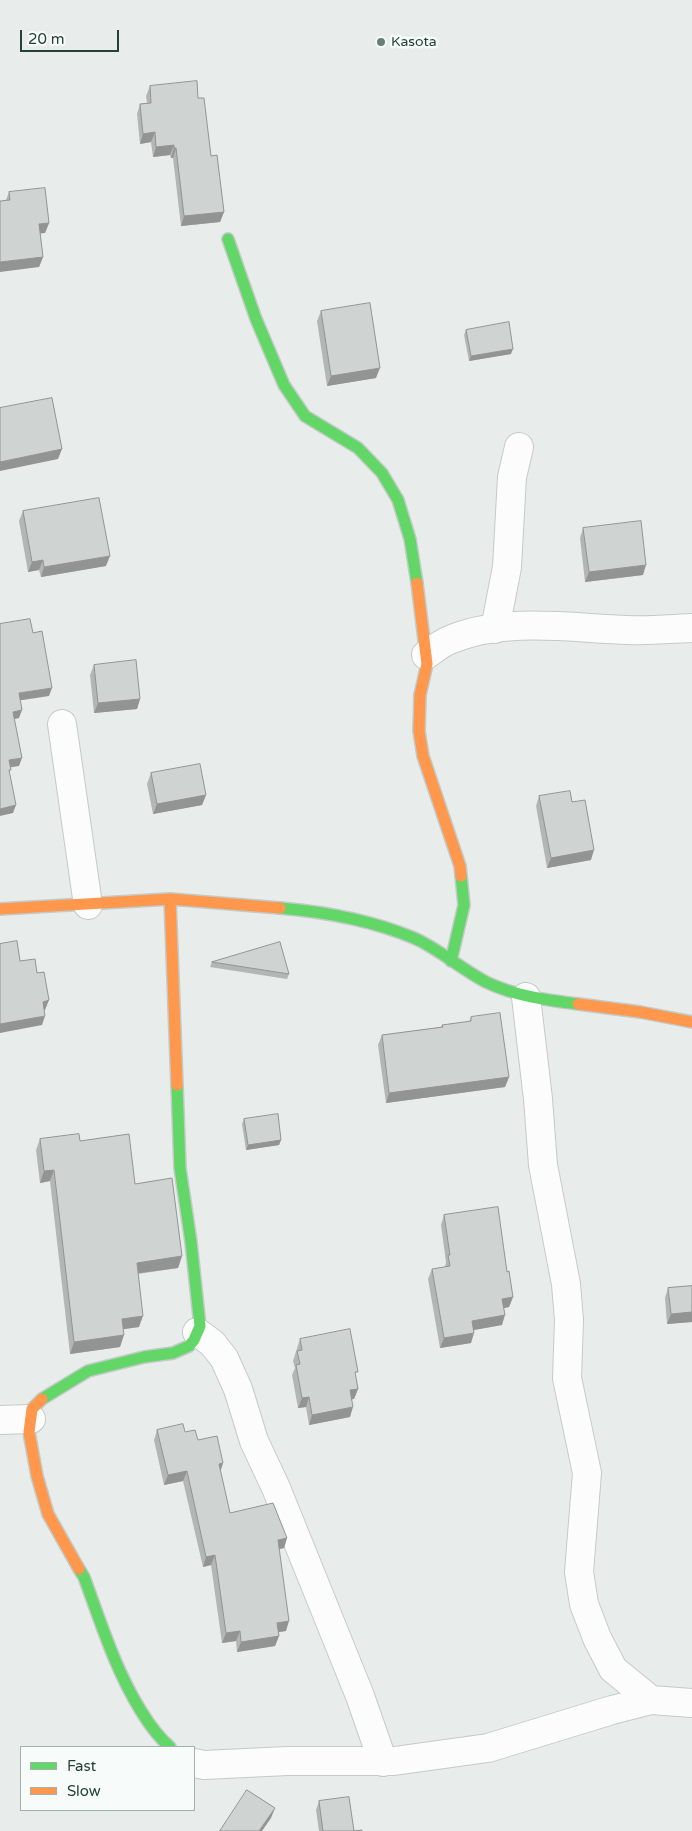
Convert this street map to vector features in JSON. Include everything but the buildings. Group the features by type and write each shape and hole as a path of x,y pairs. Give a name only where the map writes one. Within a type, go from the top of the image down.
{"street":[{"path":"228,239 256,319 284,385 305,416 358,448 382,473 398,500 410,539 426,640 426,664 420,695 420,739 423,756 460,866 464,905 451,961"},
{"path":"494,629 507,567 512,477 518,447"},
{"path":"426,655 450,639 478,631 494,629 530,626 629,630 692,628"},
{"path":"62,724 88,905"},
{"path":"169,1746 147,1720 127,1688 113,1657 84,1577 48,1514 37,1476 29,1432 32,1409 40,1400 88,1371 144,1357 173,1353 189,1346 200,1326 191,1242 180,1168 170,899"},
{"path":"0,909 170,899 314,911 374,923 416,940 486,982 526,997 640,1012 692,1022"},
{"path":"526,997 538,1099 543,1165 566,1284 569,1320 568,1378 587,1473 579,1572 583,1596 597,1638 613,1669 651,1700"},
{"path":"197,1332 212,1343 224,1358 238,1388 254,1441 276,1488 360,1696 383,1762"},
{"path":"0,1420 31,1419"},
{"path":"195,1762 204,1765 287,1761 383,1762 488,1748 651,1700 692,1703"}],"traffic: fast":[{"path":"228,239 256,319 284,385 305,416 358,448 382,473 398,500 410,539 417,583"},
{"path":"451,961 464,905 461,876"},
{"path":"280,908 331,915 381,926 414,938 477,977 497,987 531,997 578,1004"},
{"path":"42,1399 88,1371 144,1357 173,1353 189,1346 194,1340 200,1326 191,1242 180,1168 177,1085"},
{"path":"79,1569 84,1577 116,1662 132,1695 151,1725 169,1746"}],"traffic: slow":[{"path":"417,583 427,664 420,695 419,731 423,756 460,866 461,876"},
{"path":"170,899 177,1085"},
{"path":"0,909 170,899 280,908"},
{"path":"578,1004 640,1012 692,1022"},
{"path":"42,1399 32,1409 29,1432 37,1476 48,1514 79,1569"}],"place":[{"name":"Kasota","path":"381,42"}]}
